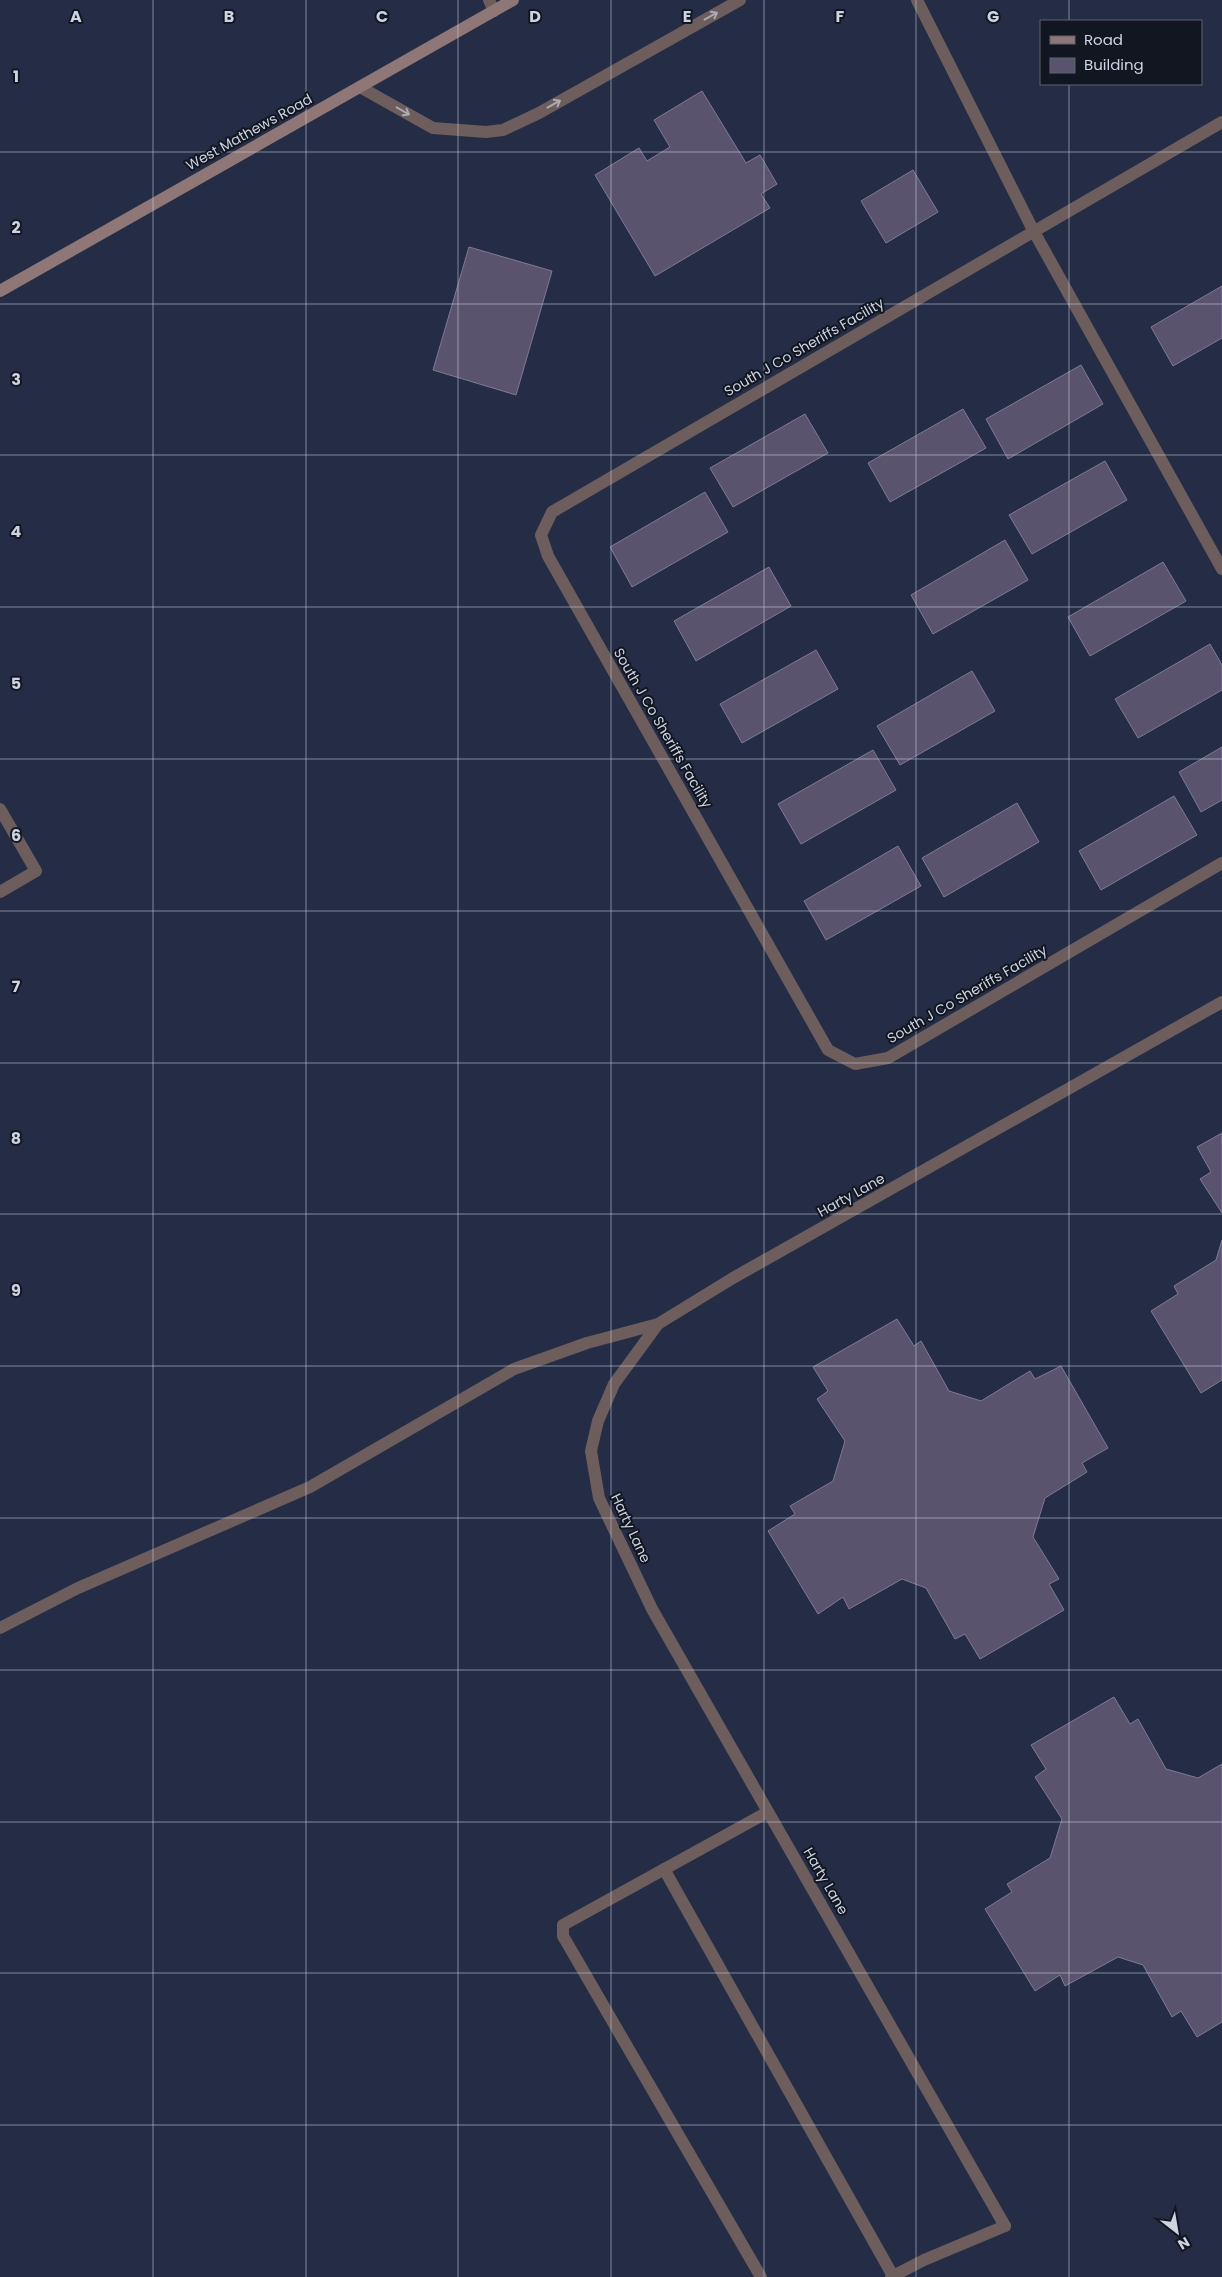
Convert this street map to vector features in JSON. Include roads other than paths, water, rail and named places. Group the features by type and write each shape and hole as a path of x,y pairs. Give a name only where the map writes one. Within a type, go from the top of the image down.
{"main road":[{"name":"West Mathews Road","path":"0,291 360,87 491,6 513,0"}],"street":[{"path":"360,87 434,128 486,132 503,130 538,113 740,0"},
{"path":"917,0 1033,230 1222,568"},
{"name":"South J Co Sheriffs Facility","path":"1222,122 1033,230 552,512 541,535 548,556 828,1050 855,1064 888,1058 1222,863"},
{"path":"0,810 36,871 0,892"},
{"name":"Harty Lane","path":"892,2277 924,2260 1005,2226 652,1609 599,1498 591,1451 598,1420 614,1384 658,1324 733,1278 1222,1002"},
{"path":"0,1628 78,1588 310,1488 514,1369 587,1343 658,1324"},
{"path":"761,2277 563,1936 563,1925 768,1812"},
{"path":"664,1869 892,2277"}]}
